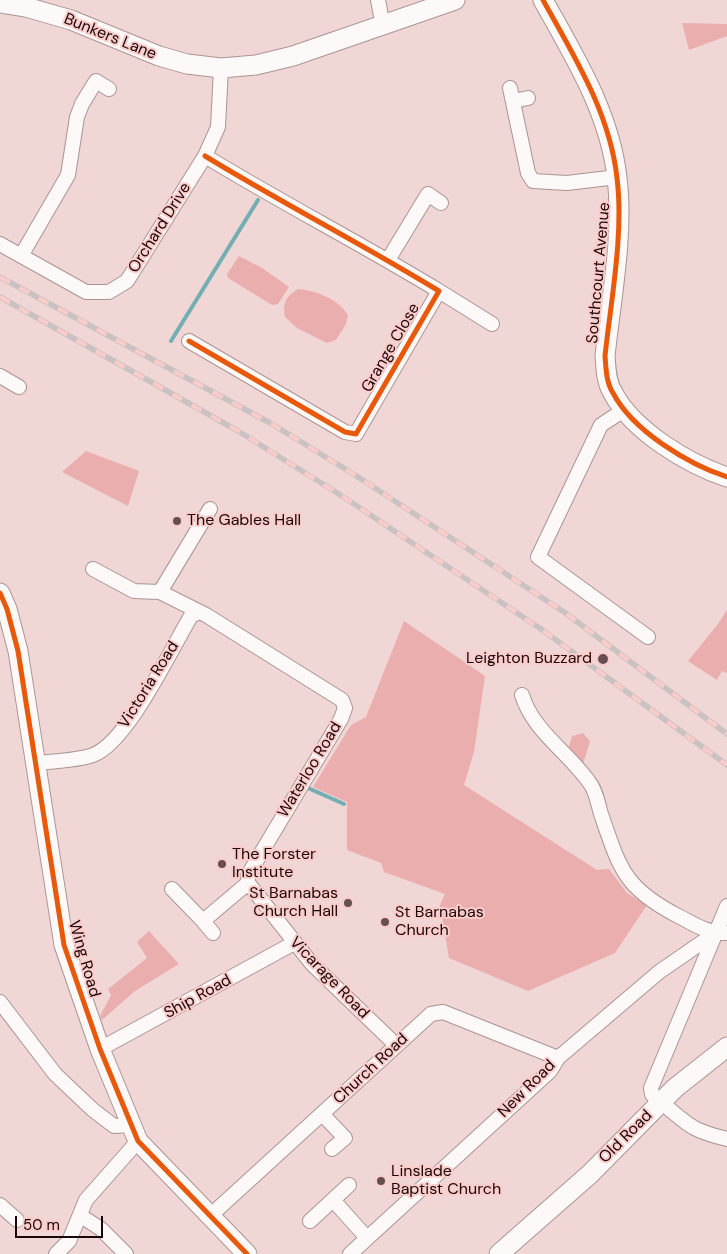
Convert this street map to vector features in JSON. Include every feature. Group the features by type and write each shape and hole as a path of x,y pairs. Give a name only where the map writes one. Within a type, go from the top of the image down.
{"street":[{"path":"378,0 383,26"},
{"name":"Bunkers Lane","path":"0,3 26,7 72,20 159,56 187,64 221,68 256,65 293,56 455,0"},
{"name":"Southcourt Avenue","path":"543,0 572,49 592,92 604,123 617,177 618,229 605,356 609,384 624,410 668,448 692,462 727,477"},
{"name":"Orchard Drive","path":"0,244 86,292 99,294 117,288 127,282 205,156 218,127 221,68"},
{"path":"21,256 68,174 82,104 96,81 109,89"},
{"path":"528,98 512,95 528,173 533,181 567,183 617,177"},
{"name":"Grange Close","path":"205,156 276,200 388,260 492,324"},
{"path":"388,260 428,194 441,203"},
{"name":"Grange Close","path":"190,341 345,432 356,434 439,292"},
{"path":"0,376 19,387"},
{"path":"624,410 601,425 538,557 648,637"},
{"path":"160,592 210,508"},
{"path":"93,568 134,591 160,592 197,613"},
{"name":"Wing Road","path":"0,593 7,609 18,651 64,945 100,1049 135,1133 247,1254"},
{"name":"Victoria Road","path":"36,763 92,755 108,746 128,723 191,616 197,613"},
{"name":"Waterloo Road","path":"197,613 206,615 330,691 342,700 345,708 341,719 248,875 248,883"},
{"path":"522,695 526,708 537,724 591,784 626,878 643,896 720,934"},
{"path":"203,921 248,883"},
{"name":"Vicarage Road","path":"248,883 312,964 396,1045"},
{"path":"172,889 213,933"},
{"name":"Old Road","path":"499,1254 590,1174 660,1103 652,1094 651,1088 720,934 727,906"},
{"name":"New Road","path":"350,1254 550,1071 558,1058 659,972 720,934"},
{"name":"Ship Road","path":"100,1049 294,943"},
{"path":"0,1002 56,1074 93,1110 114,1126 135,1133 86,1200 81,1216 69,1241 56,1254"},
{"name":"Church Road","path":"210,1216 431,1014 443,1012 558,1058"},
{"path":"727,1047 660,1103 690,1127 700,1132 727,1138"},
{"path":"322,1114 345,1138 332,1149"},
{"path":"310,1221 349,1185"},
{"path":"333,1200 367,1238"},
{"path":"0,1205 17,1220"},
{"path":"81,1216 101,1229 126,1254"}],"shaded area":[{"path":"682,23 727,24 727,36 689,50"},
{"path":"239,256 262,268 289,287 278,304 272,305 228,278 227,274"},
{"path":"298,289 326,296 338,304 348,315 346,324 336,340 327,343 297,328 285,317 284,308 286,301 290,294"},
{"path":"86,451 139,471 128,506 62,472"},
{"path":"727,610 727,673 722,671 717,680 688,661"},
{"path":"404,621 485,676 474,752 464,785 597,870 609,869 627,893 647,905 615,953 528,991 449,958 440,905 445,894 384,872 381,863 347,850 347,802 313,787 351,725 366,717"},
{"path":"583,733 590,741 583,764 569,747 572,736"},
{"path":"149,931 179,964 135,991 102,1020 100,1016 111,995 108,989 147,958 137,942"}],"waterway":[{"path":"171,341 258,200"},
{"path":"308,788 344,804"}],"railway":[{"path":"0,277 272,424 355,475 564,612 727,734"},
{"path":"0,297 238,431 339,494 541,629 727,765"}],"cycle path":[{"path":"543,0 589,86 599,108 613,154 619,199 619,221 616,267 605,356 609,384 622,407 648,433 679,455 727,477"},
{"path":"189,341 345,432 356,434 439,291 205,156"},
{"path":"0,593 7,609 18,651 64,945 100,1049 138,1141 247,1254"}],"place":[{"name":"The Gables Hall","path":"177,521"},
{"name":"Leighton Buzzard","path":"603,659"},
{"name":"The Forster Institute","path":"222,864"},
{"name":"St Barnabas Church Hall","path":"348,903"},
{"name":"St Barnabas Church","path":"385,922"},
{"name":"Linslade Baptist Church","path":"381,1181"}]}
